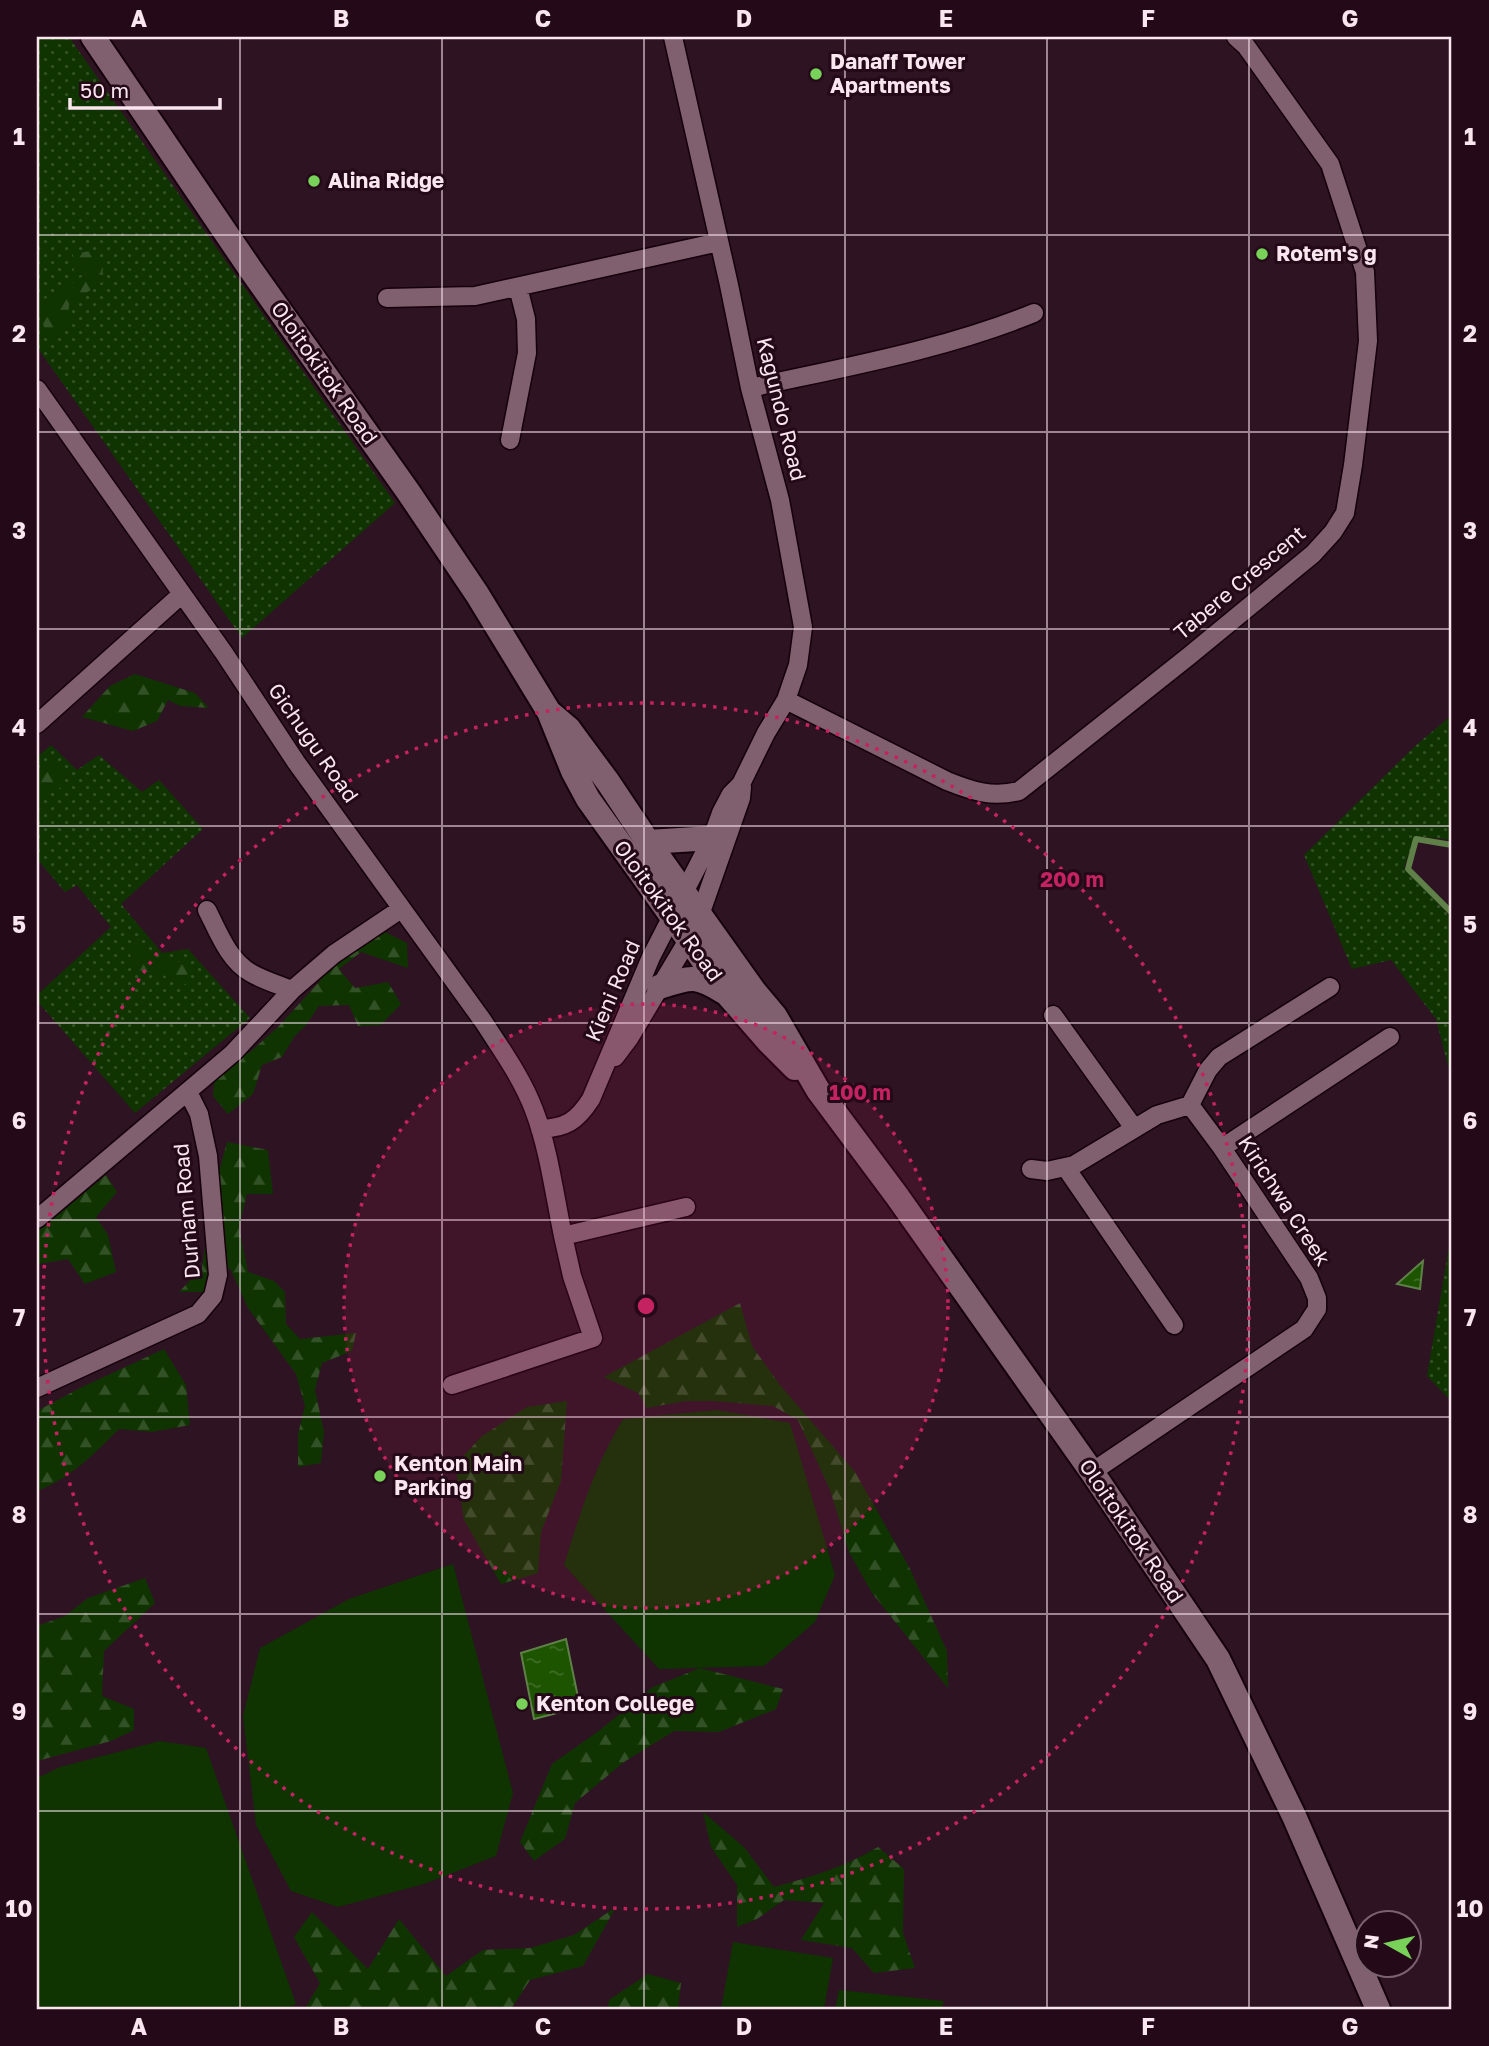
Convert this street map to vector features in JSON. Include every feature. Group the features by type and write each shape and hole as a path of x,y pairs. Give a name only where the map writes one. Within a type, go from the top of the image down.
{"main road":[{"name":"Oloitokitok Road","path":"93,37 251,270 477,594 549,712 573,771 588,799 728,995 769,1042 818,1090"},
{"name":"Oloitokitok Road","path":"549,712 569,729 775,1016 818,1090 897,1196 1092,1472 1218,1659 1294,1816 1378,2009"},
{"path":"648,842 712,838"},
{"path":"659,987 693,978 709,982 728,995"}],"street":[{"name":"Kagundo Road","path":"673,37 750,388 780,500 803,627 798,665 786,700 741,784 731,794 720,813 712,838 684,892"},
{"name":"Tabere Crescent","path":"786,700 947,781 974,791 998,794 1019,790 1189,656 1313,554 1333,532 1345,513 1353,465 1367,341 1365,272 1331,164 1246,46 1236,37"},
{"path":"387,298 475,296 719,242"},
{"path":"510,440 527,353 526,319 518,287"},
{"path":"750,388 906,353 998,328 1034,313"},
{"name":"Gichugu Road","path":"37,389 224,653 296,762 483,1021 524,1089 540,1129"},
{"path":"37,724 182,594"},
{"name":"Kagundo Road","path":"700,915 741,798 741,784"},
{"name":"Kieni Road","path":"540,1129 561,1128 575,1119 591,1099 651,957 684,892"},
{"name":"Durham Road","path":"37,1219 233,1053 292,990 334,954 401,909"},
{"path":"207,910 229,953 240,965 250,973 292,990"},
{"name":"Kieni Road","path":"604,1070 630,1037 700,915"},
{"path":"1031,1169 1047,1171 1066,1168 1157,1115 1190,1105 1208,1070 1219,1057 1330,987"},
{"path":"1053,1015 1134,1128"},
{"path":"1223,1148 1390,1037"},
{"name":"Durham Road","path":"37,1388 198,1314 213,1296 218,1275 208,1156 199,1114 188,1092"},
{"name":"Kirichwa Creek","path":"1092,1472 1304,1329 1317,1309 1317,1298 1303,1268 1223,1148 1190,1105"},
{"path":"452,1385 593,1338 572,1276 540,1129"},
{"path":"1066,1168 1174,1325"},
{"path":"563,1236 686,1208"}],"green space":[{"path":"37,37 69,37 395,503 242,638 37,347"},
{"path":"96,250 105,280 69,305 68,324 52,343 37,312 37,303 89,272 74,272 73,254"},
{"path":"135,674 195,693 209,708 180,706 168,700 157,721 133,731 82,717 110,686"},
{"path":"1452,715 1452,840 1415,836 1404,868 1452,918 1452,1082 1436,1019 1391,960 1352,969 1304,855 1415,746"},
{"path":"51,745 77,770 99,755 142,792 159,780 203,829 121,904 162,953 188,949 250,1018 135,1113 37,1001 37,995 111,927 77,885 65,892 37,859 37,757"},
{"path":"54,764 65,777 65,786 46,797 37,815 37,769"},
{"path":"383,931 407,943 408,968 361,952 339,969 355,988 388,982 401,1004 381,1025 358,1026 349,1005 319,1006 282,1057 262,1065 253,1094 228,1114 213,1096 217,1057 249,1053 278,1027 320,981 346,934"},
{"path":"137,939 158,958 188,963 187,985 160,974 132,969 130,952"},
{"path":"227,1142 268,1150 273,1194 247,1194 239,1228 248,1272 274,1281 285,1292 286,1324 300,1339 356,1333 352,1351 322,1363 315,1390 324,1432 321,1463 298,1467 298,1434 305,1406 296,1374 248,1308 230,1268 204,1292 179,1292 202,1268 207,1233 203,1196 220,1168"},
{"path":"106,1175 117,1192 96,1217 108,1235 116,1272 85,1284 68,1259 39,1264 37,1267 37,1232"},
{"path":"1452,1200 1452,1402 1427,1376 1451,1235"},
{"path":"740,1303 752,1346 780,1385 855,1472 909,1567 947,1651 948,1688 872,1593 849,1552 830,1490 798,1420 773,1406 713,1401 686,1401 647,1408 638,1393 604,1377"},
{"path":"164,1349 186,1385 190,1425 152,1432 119,1429 71,1472 37,1491 37,1411"},
{"path":"567,1401 561,1481 541,1532 538,1573 501,1584 464,1520 455,1465 482,1436 527,1407"},
{"path":"717,1410 790,1423 835,1575 815,1622 764,1666 659,1669 564,1565 596,1472 623,1419"},
{"path":"453,1564 513,1793 496,1856 424,1884 338,1907 291,1891 256,1825 243,1716 260,1648 349,1599"},
{"path":"145,1578 155,1603 104,1651 102,1696 134,1709 134,1730 111,1741 37,1761 37,1626 65,1616 88,1598"},
{"path":"700,1668 783,1689 776,1709 719,1732 674,1731 624,1762 575,1803 565,1839 534,1861 520,1842 552,1764 653,1687"},
{"path":"160,1741 206,1748 296,2004 286,2009 37,2009 37,1778 60,1767"},
{"path":"703,1812 744,1847 774,1887 828,1871 878,1847 904,1869 903,1933 915,1968 874,1973 852,1948 801,1940 824,1903 784,1900 757,1919 737,1927 737,1885 711,1847"},
{"path":"616,1907 583,1966 530,1980 511,2009 305,2009 320,1983 294,1937 312,1912 368,1969 399,1919 446,1976 483,1950 530,1948 574,1935"},
{"path":"733,1942 833,1958 824,2009 721,2009"},
{"path":"648,1974 681,1983 678,2009 608,2009 609,2000"},
{"path":"839,1990 944,2001 942,2009 835,2009"}],"water":[{"path":"1423,1261 1420,1289 1397,1284"},
{"path":"566,1639 580,1707 534,1719 521,1653"}],"waterway":[{"path":"1452,845 1416,839 1408,869 1452,913"}],"place":[{"name":"Danaff Tower Apartments","path":"816,74"},
{"name":"Alina Ridge","path":"314,181"},
{"name":"Rotem's g","path":"1262,254"},
{"name":"Kenton Main Parking","path":"380,1476"},
{"name":"Kenton College","path":"522,1704"}]}
